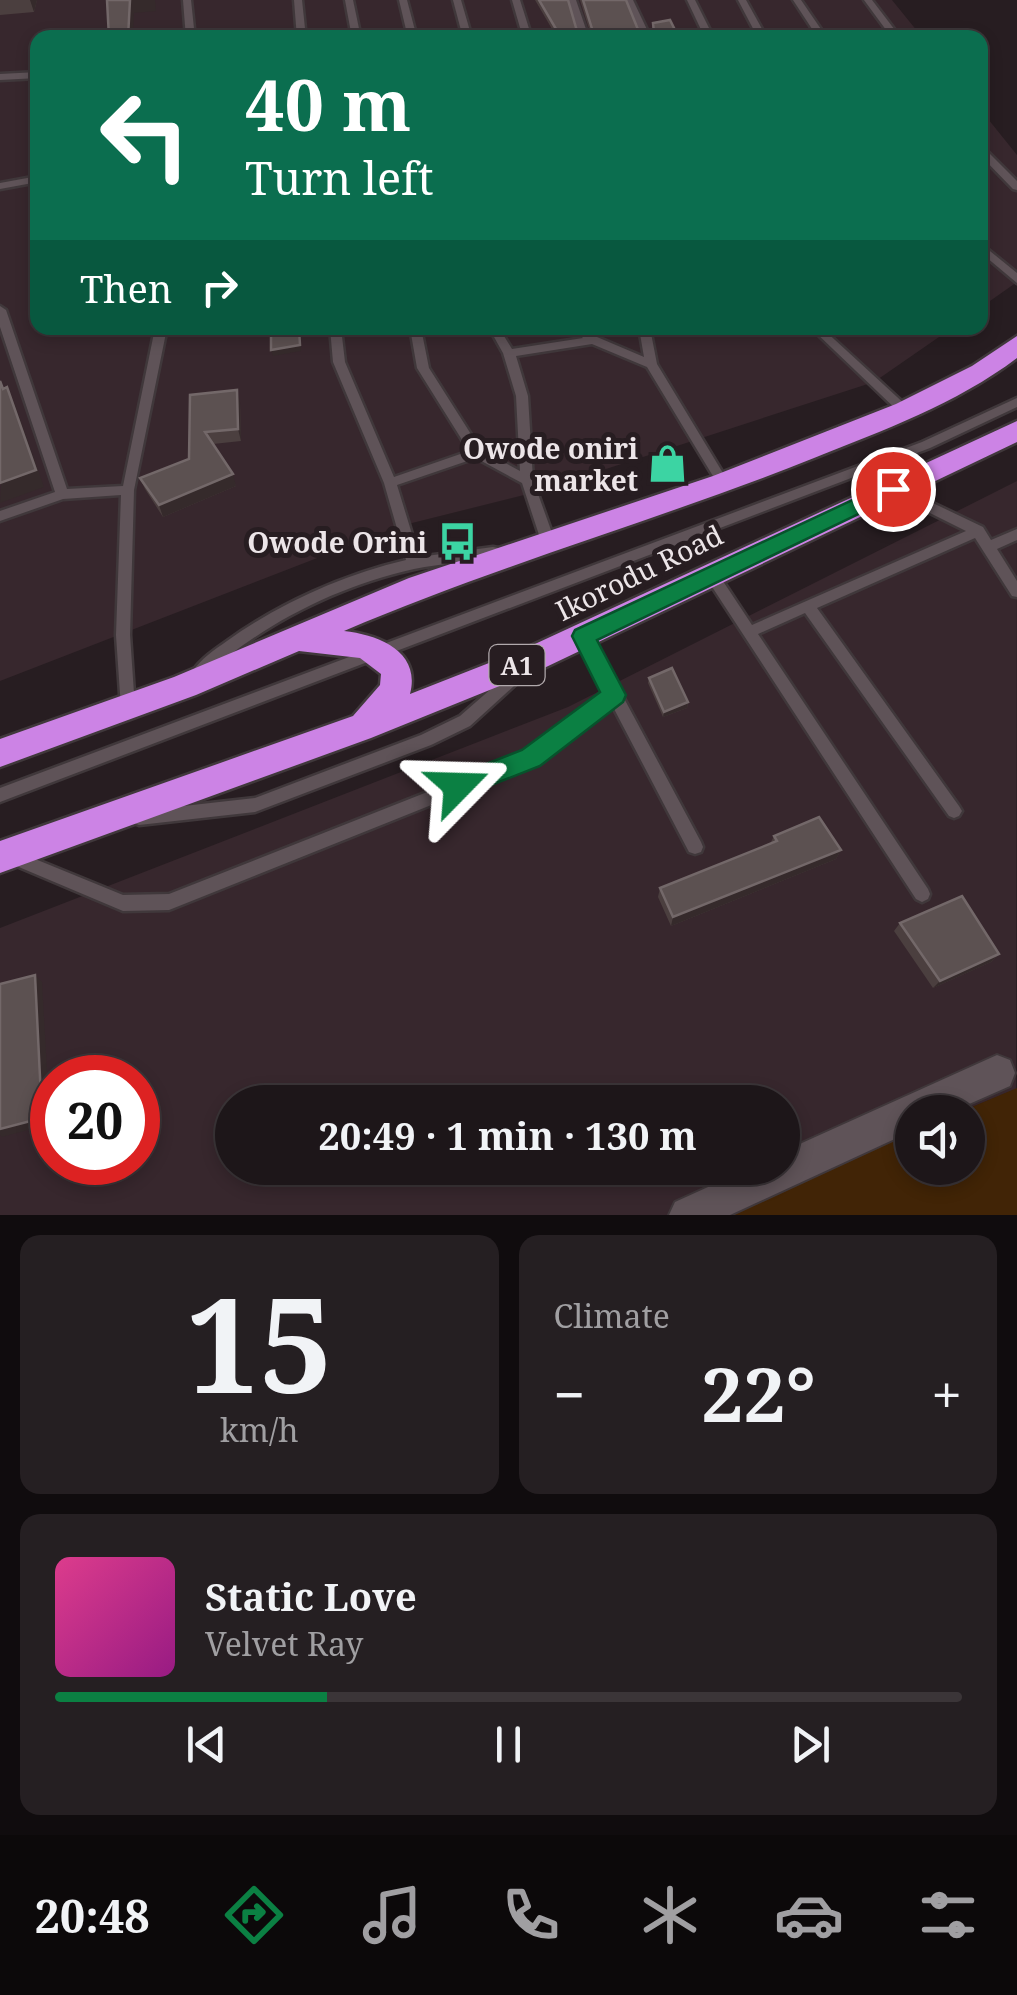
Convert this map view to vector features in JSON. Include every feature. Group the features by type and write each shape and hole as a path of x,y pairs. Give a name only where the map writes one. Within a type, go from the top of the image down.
{"highway":[{"name":"Ikorodu Road","path":"0,754 185,686 419,586 724,483 905,410 981,372 1017,345"},
{"name":"Ikorodu Road","path":"4,856 360,728 534,659 1017,431"},
{"path":"288,640 339,640 383,654 397,668 396,690 383,709 360,728"}],"street":[{"path":"688,1215 998,1073"}],"lane":[{"path":"187,0 190,30"},
{"path":"298,0 301,30"},
{"path":"349,0 355,30"},
{"path":"403,0 412,30"},
{"path":"457,0 466,30"},
{"path":"516,0 525,30"},
{"path":"572,0 582,30"},
{"path":"629,0 642,30"},
{"path":"691,0 706,30"},
{"path":"742,0 759,30"},
{"path":"797,0 818,30"},
{"path":"868,0 891,30"},
{"path":"0,76 30,74"},
{"path":"988,158 1017,187"},
{"path":"0,186 30,180"},
{"path":"988,253 1017,279"},
{"path":"0,310 62,494"},
{"path":"128,708 123,634 128,490 160,335"},
{"path":"336,335 339,362 390,483 414,563"},
{"path":"416,335 423,368 477,453 527,480"},
{"path":"185,686 226,646 274,616 414,563 551,543 527,480 528,438 510,353 498,335"},
{"path":"587,335 651,364"},
{"path":"646,335 651,364 724,483"},
{"path":"824,335 905,410"},
{"path":"510,353 593,340"},
{"path":"0,795 383,654 434,629 926,445 1017,402"},
{"path":"390,483 477,453"},
{"path":"893,489 978,531 1017,592"},
{"path":"0,516 62,494 128,490"},
{"path":"748,632 978,531"},
{"path":"991,546 1017,534"},
{"path":"710,573 922,894"},
{"path":"808,606 954,812"},
{"path":"584,636 695,848"},
{"path":"89,825 255,806 465,721 534,659"},
{"path":"4,856 123,903 169,902 531,758 614,695"}],"shaded area":[{"path":"0,0 892,0 916,30 30,30 30,335 942,335 874,382 532,493 400,526 0,681"},
{"path":"988,119 1017,155 1017,282 988,302"},
{"path":"1017,481 1016,1089 985,1102 985,1095 895,1095 895,1139 800,1180 800,1085 215,1085 215,1185 787,1185 717,1215 0,1215 0,928 568,707"},
{"path":"1017,1088 1017,1215 717,1215 787,1185 800,1185 800,1180 895,1139 895,1185 985,1185 985,1101"}],"building":[{"path":"107,0 130,0 128,30 109,30"},
{"path":"539,0 568,0 577,30 543,30 556,29"},
{"path":"583,0 626,0 638,30 592,30"},
{"path":"670,20 675,30 654,30 653,23"},
{"path":"271,335 299,335 300,345 271,350"},
{"path":"0,381 3,389 7,387 36,470 0,483"},
{"path":"237,390 238,429 205,432 233,474 159,505 140,478 189,459 190,395"},
{"path":"672,668 688,702 664,712 649,678"},
{"path":"819,817 841,850 673,917 660,888 777,841 774,836"},
{"path":"962,896 999,954 940,981 900,923"},
{"path":"35,975 39,1055 30,1055 30,1121 0,1129 0,984"}],"place":[{"name":"Owode oniri market","path":"668,464"},
{"name":"Owode Orini","path":"457,542"}],"route":[{"path":"458,786 531,758 614,695 584,636 893,489"}]}
